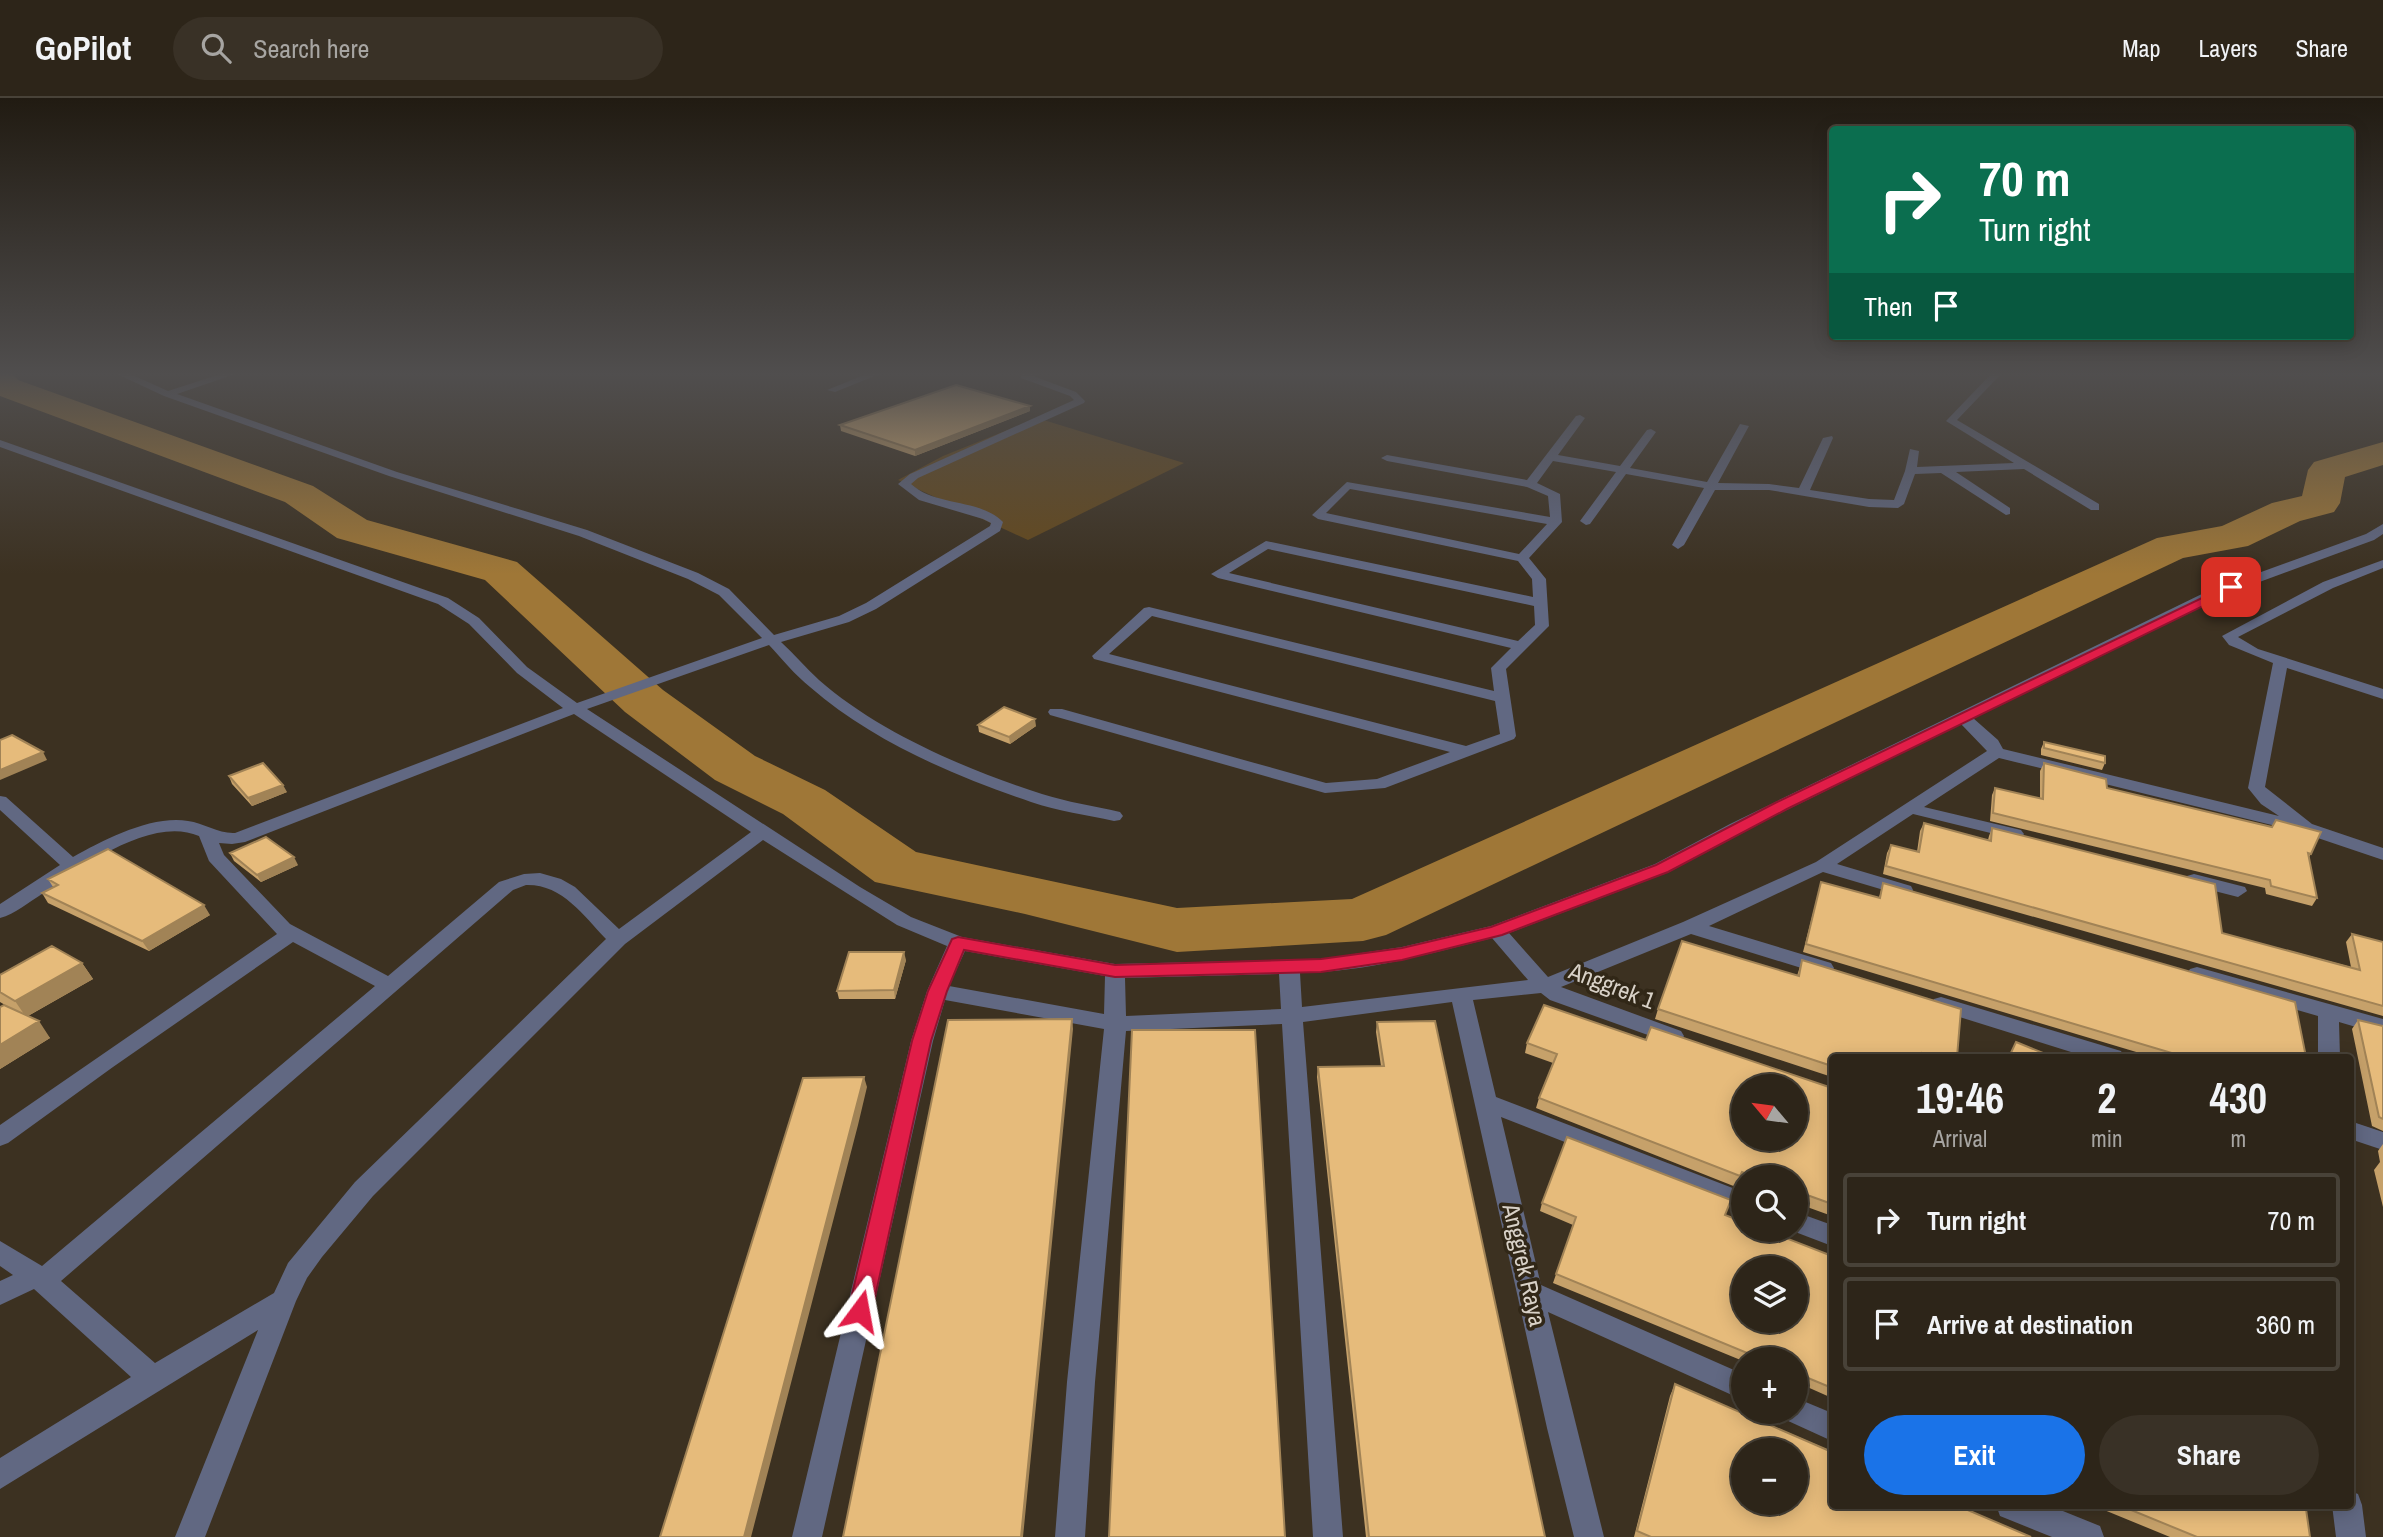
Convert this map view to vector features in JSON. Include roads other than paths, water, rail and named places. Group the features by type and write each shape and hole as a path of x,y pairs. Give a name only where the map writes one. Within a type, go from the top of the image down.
{"street":[{"path":"299,440 453,494 583,533 665,564 723,592 815,684 870,723 973,775 1039,799 1114,816"},
{"path":"0,912 72,866 126,838 161,828 187,825 208,835 228,840 239,838 592,702 744,648 844,619 871,606 994,530 997,522 988,516 931,499 905,488 904,484 926,470 993,440"},
{"path":"1530,484 1564,440"},
{"path":"1586,521 1645,440"},
{"path":"1678,545 1736,440"},
{"path":"1803,493 1827,440"},
{"path":"1982,440 2095,507"},
{"path":"0,443 443,601 474,621 522,670 575,709 880,908 958,943 1114,976 1321,966 1501,937 1662,869 1736,828 1969,722 2211,595 2370,537 2383,528"},
{"path":"1551,457 1711,486 1769,487 1869,503 1898,504 1911,471 1914,451"},
{"path":"1387,458 1530,484 1554,494 1556,522 1522,558"},
{"path":"1911,471 2025,466"},
{"path":"1943,469 2006,511"},
{"path":"1056,712 1325,789 1378,784 1508,736 1498,667 1542,625 1539,579 1522,558 1318,514 1347,485 1556,522"},
{"path":"1520,646 1218,574 1266,545 1541,603"},
{"path":"2383,564 2328,585 2230,633 2231,639 2240,646 2383,694"},
{"path":"1466,751 1099,656 1149,611 1502,698"},
{"path":"2281,661 2256,788 2297,818 2306,828"},
{"path":"1969,722 1992,743 1996,752"},
{"path":"937,991 1117,1018 1291,1016 1541,982 1690,927 1822,866 1996,752 2306,828 2383,854"},
{"path":"0,801 72,866"},
{"path":"1909,808 2028,838"},
{"path":"190,1537 283,1301 313,1249 364,1189 618,939 764,831"},
{"path":"208,835 215,857 221,865 264,911 291,934 391,986"},
{"path":"1822,866 1928,897"},
{"path":"2172,875 2238,891"},
{"path":"0,1294 39,1278 391,986 497,892 528,877 544,877 563,887 618,939"},
{"path":"1690,927 1840,973"},
{"path":"0,1137 105,1060 291,934"},
{"path":"1501,937 1541,982"},
{"path":"807,1537 922,1041 937,991 958,943"},
{"path":"1289,967 1328,1537"},
{"path":"2182,970 2383,1027"},
{"path":"1070,1537 1080,1382 1117,1018 1114,976"},
{"name":"Anggrek 1","path":"1541,982 1567,1000 1689,1041"},
{"name":"Anggrek Raya","path":"1461,994 1589,1537"},
{"path":"1916,996 2103,1054"},
{"path":"2328,1012 2329,1054"},
{"path":"1488,1103 1731,1197"},
{"path":"2354,1131 2383,1140"},
{"path":"1808,1227 1829,1235"},
{"path":"0,1252 39,1278 153,1378"},
{"path":"1530,1292 1731,1382"},
{"path":"0,1475 153,1378 283,1301"},
{"path":"1808,1416 1829,1426"},
{"path":"2021,1509 2089,1537"},
{"path":"2348,1509 2351,1537"}],"waterway":[{"path":"152,440 299,494 352,529 501,571 644,701 735,768 804,802 897,868 1025,894 1177,930 1363,920 2172,547 2233,537 2286,512 2320,503 2327,470 2383,453"}]}
